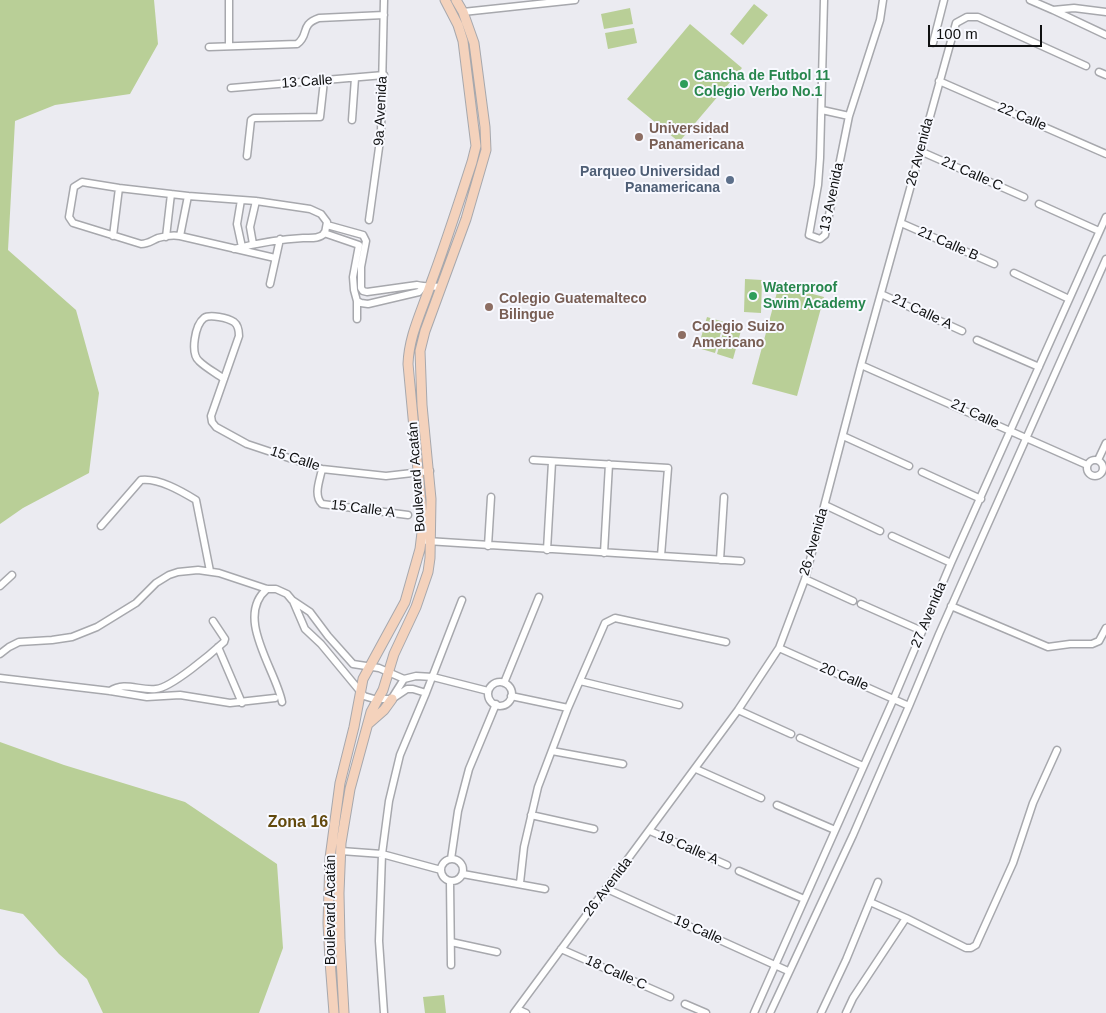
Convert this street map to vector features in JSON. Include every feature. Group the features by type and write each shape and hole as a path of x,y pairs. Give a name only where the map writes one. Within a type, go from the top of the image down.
{"main road":[{"name":"Boulevard Acatán","path":"334,1013 328,923 330,858 340,783 354,727 364,675 405,602 415,568 423,524 408,357 412,332 476,146 463,41 458,25 444,0"},
{"name":"Boulevard Acatán","path":"344,1013 340,940 341,850 350,788 371,712 384,690 394,654 416,607 428,572 431,542 430,471 419,358 421,342 466,219 486,150 476,54 471,32 457,1"},
{"path":"368,724 384,710 392,699"}],"street":[{"path":"229,0 230,46"},
{"name":"9a Avenida","path":"369,220 382,133 384,0"},
{"path":"463,12 575,0"},
{"name":"13 Avenida","path":"824,0 822,110 818,185 809,231 811,237 820,239 825,235 848,116 880,20 883,0"},
{"path":"933,43 944,0"},
{"path":"1030,0 1106,35"},
{"path":"1053,10 1074,8 1106,12"},
{"path":"209,47 297,44 300,42 307,24 319,18 384,15"},
{"name":"26 Avenida","path":"516,1011 696,769 779,648 804,579 825,505 861,365 956,23 967,17 978,17 1086,66"},
{"name":"13 Calle","path":"231,88 384,75"},
{"path":"352,120 355,78"},
{"path":"247,156 251,120 254,118 320,117 324,80"},
{"name":"22 Calle","path":"939,81 1106,154"},
{"path":"822,110 848,116"},
{"name":"21 Calle C","path":"920,151 1024,197"},
{"path":"234,249 280,238 317,238 324,234 327,225 323,216 314,210 256,201 188,196 82,182 74,187 69,217 73,223 144,244 166,237 180,236 234,249 275,258"},
{"path":"113,236 119,188"},
{"path":"166,237 171,194"},
{"path":"180,236 188,196"},
{"path":"241,200 238,224 242,247"},
{"path":"253,244 250,227 256,201"},
{"path":"1039,204 1099,231"},
{"name":"27 Avenida","path":"754,1013 894,698 951,563 1106,217"},
{"name":"21 Calle B","path":"902,223 994,264"},
{"path":"327,225 362,235 366,241 358,284 357,319"},
{"path":"324,234 359,244 354,266 358,284 362,291 367,292 417,285 441,288"},
{"path":"270,284 280,238"},
{"name":"27 Avenida","path":"770,1013 853,834 910,706 951,606 1106,259"},
{"path":"1014,273 1069,298"},
{"path":"357,301 368,304 419,292 427,286"},
{"name":"21 Calle A","path":"881,294 962,331"},
{"name":"15 Calle","path":"224,379 199,361 193,346 200,322 209,316 233,322 238,328 239,336 224,379 211,416 212,422 216,427 247,444 322,469 386,476 430,471"},
{"path":"977,340 1039,367"},
{"name":"21 Calle","path":"861,365 1087,465 1087,470 1093,476 1104,472 1103,466 1098,460"},
{"path":"843,436 908,466"},
{"path":"1087,465 1093,460 1098,460 1106,443"},
{"path":"533,460 668,468 661,556"},
{"path":"547,550 552,462"},
{"path":"604,553 609,464"},
{"name":"15 Calle A","path":"322,469 317,494 318,500 325,505 408,515"},
{"path":"922,472 981,499"},
{"path":"100,526 141,480 148,480 172,488 196,500 210,572"},
{"path":"488,546 490,497"},
{"path":"720,560 724,497"},
{"path":"825,505 880,531"},
{"path":"892,536 951,563"},
{"path":"421,540 547,550 740,561"},
{"path":"0,654 19,642 72,637 97,627 136,603 156,583 169,575 190,570 210,572 267,589 276,589 287,594 292,600 305,629 321,644 366,697 392,699 407,690 413,689 426,693"},
{"path":"0,586 12,575"},
{"path":"804,579 853,600"},
{"path":"267,589 262,593 258,602 255,618 256,634 262,652 280,690 282,702"},
{"path":"504,683 539,597"},
{"path":"292,600 310,612 353,664 379,668 404,679 416,676 433,677 488,691"},
{"path":"384,1013 380,940 382,854 389,801 400,755 433,677 462,600"},
{"path":"861,604 922,632"},
{"path":"951,606 1048,647 1092,644 1099,641 1106,628"},
{"path":"520,883 524,847 538,787 568,708 603,626 611,618 726,642"},
{"path":"110,691 122,685 157,689 168,685 218,647 225,639 213,621"},
{"path":"218,647 242,702"},
{"name":"20 Calle","path":"779,648 910,706"},
{"path":"0,678 147,697 193,696 210,701 230,703 275,698"},
{"path":"392,699 404,679"},
{"path":"580,681 679,704"},
{"path":"496,682 504,683 509,687 510,700 504,704 496,704 490,700 488,691 496,682"},
{"path":"168,685 172,695"},
{"path":"511,696 568,708"},
{"path":"451,859 458,811 469,769 496,704"},
{"path":"738,710 790,734"},
{"path":"800,738 863,766"},
{"path":"552,750 623,764"},
{"path":"870,902 966,948 976,946 1013,863 1033,803 1057,750"},
{"path":"696,769 761,798"},
{"path":"777,805 835,830"},
{"path":"531,815 594,829"},
{"name":"19 Calle A","path":"650,831 727,865"},
{"path":"341,850 382,854 441,870"},
{"path":"451,859 461,863 463,874 459,879 450,881 442,876 441,870 445,861 451,859"},
{"path":"739,871 804,899"},
{"path":"463,874 545,888"},
{"path":"450,881 451,965"},
{"path":"821,1013 878,882"},
{"name":"19 Calle","path":"607,889 788,971"},
{"path":"846,1013 853,998 906,918"},
{"path":"451,942 497,952"},
{"name":"18 Calle C","path":"561,949 670,997"},
{"path":"685,1004 706,1013"},
{"path":"516,1011 526,1013"}],"green space":[{"path":"0,0 154,0 158,44 130,94 55,105 15,121 8,250 76,310 99,393 89,473 23,508 0,524"},
{"path":"754,4 768,15 743,45 730,34"},
{"path":"630,8 633,24 604,29 601,14"},
{"name":"Cancha de Futbol 11 Colegio Verbo No.1","path":"690,24 742,68 679,142 627,99"},
{"path":"634,28 637,43 608,49 605,33"},
{"name":"Waterproof Swim Academy","path":"745,279 762,280 761,313 744,312"},
{"path":"779,285 824,297 797,396 752,384"},
{"path":"707,317 724,322 715,353 698,348"},
{"path":"726,322 742,327 733,359 717,354"},
{"path":"0,742 64,765 185,802 277,864 283,948 259,1013 103,1013 87,979 59,954 23,914 0,909"},
{"path":"444,995 446,1013 425,1013 423,997"}],"place":[{"name":"Cancha de Futbol 11 Colegio Verbo No.1","path":"684,84"},
{"name":"Universidad Panamericana","path":"639,137"},
{"name":"Parqueo Universidad Panamericana","path":"730,180"},
{"name":"Waterproof Swim Academy","path":"753,296"},
{"name":"Colegio Guatemalteco Bilingue","path":"489,307"},
{"name":"Colegio Suizo Americano","path":"682,335"}],"district":[{"name":"Zona 16","path":"298,823"}]}
